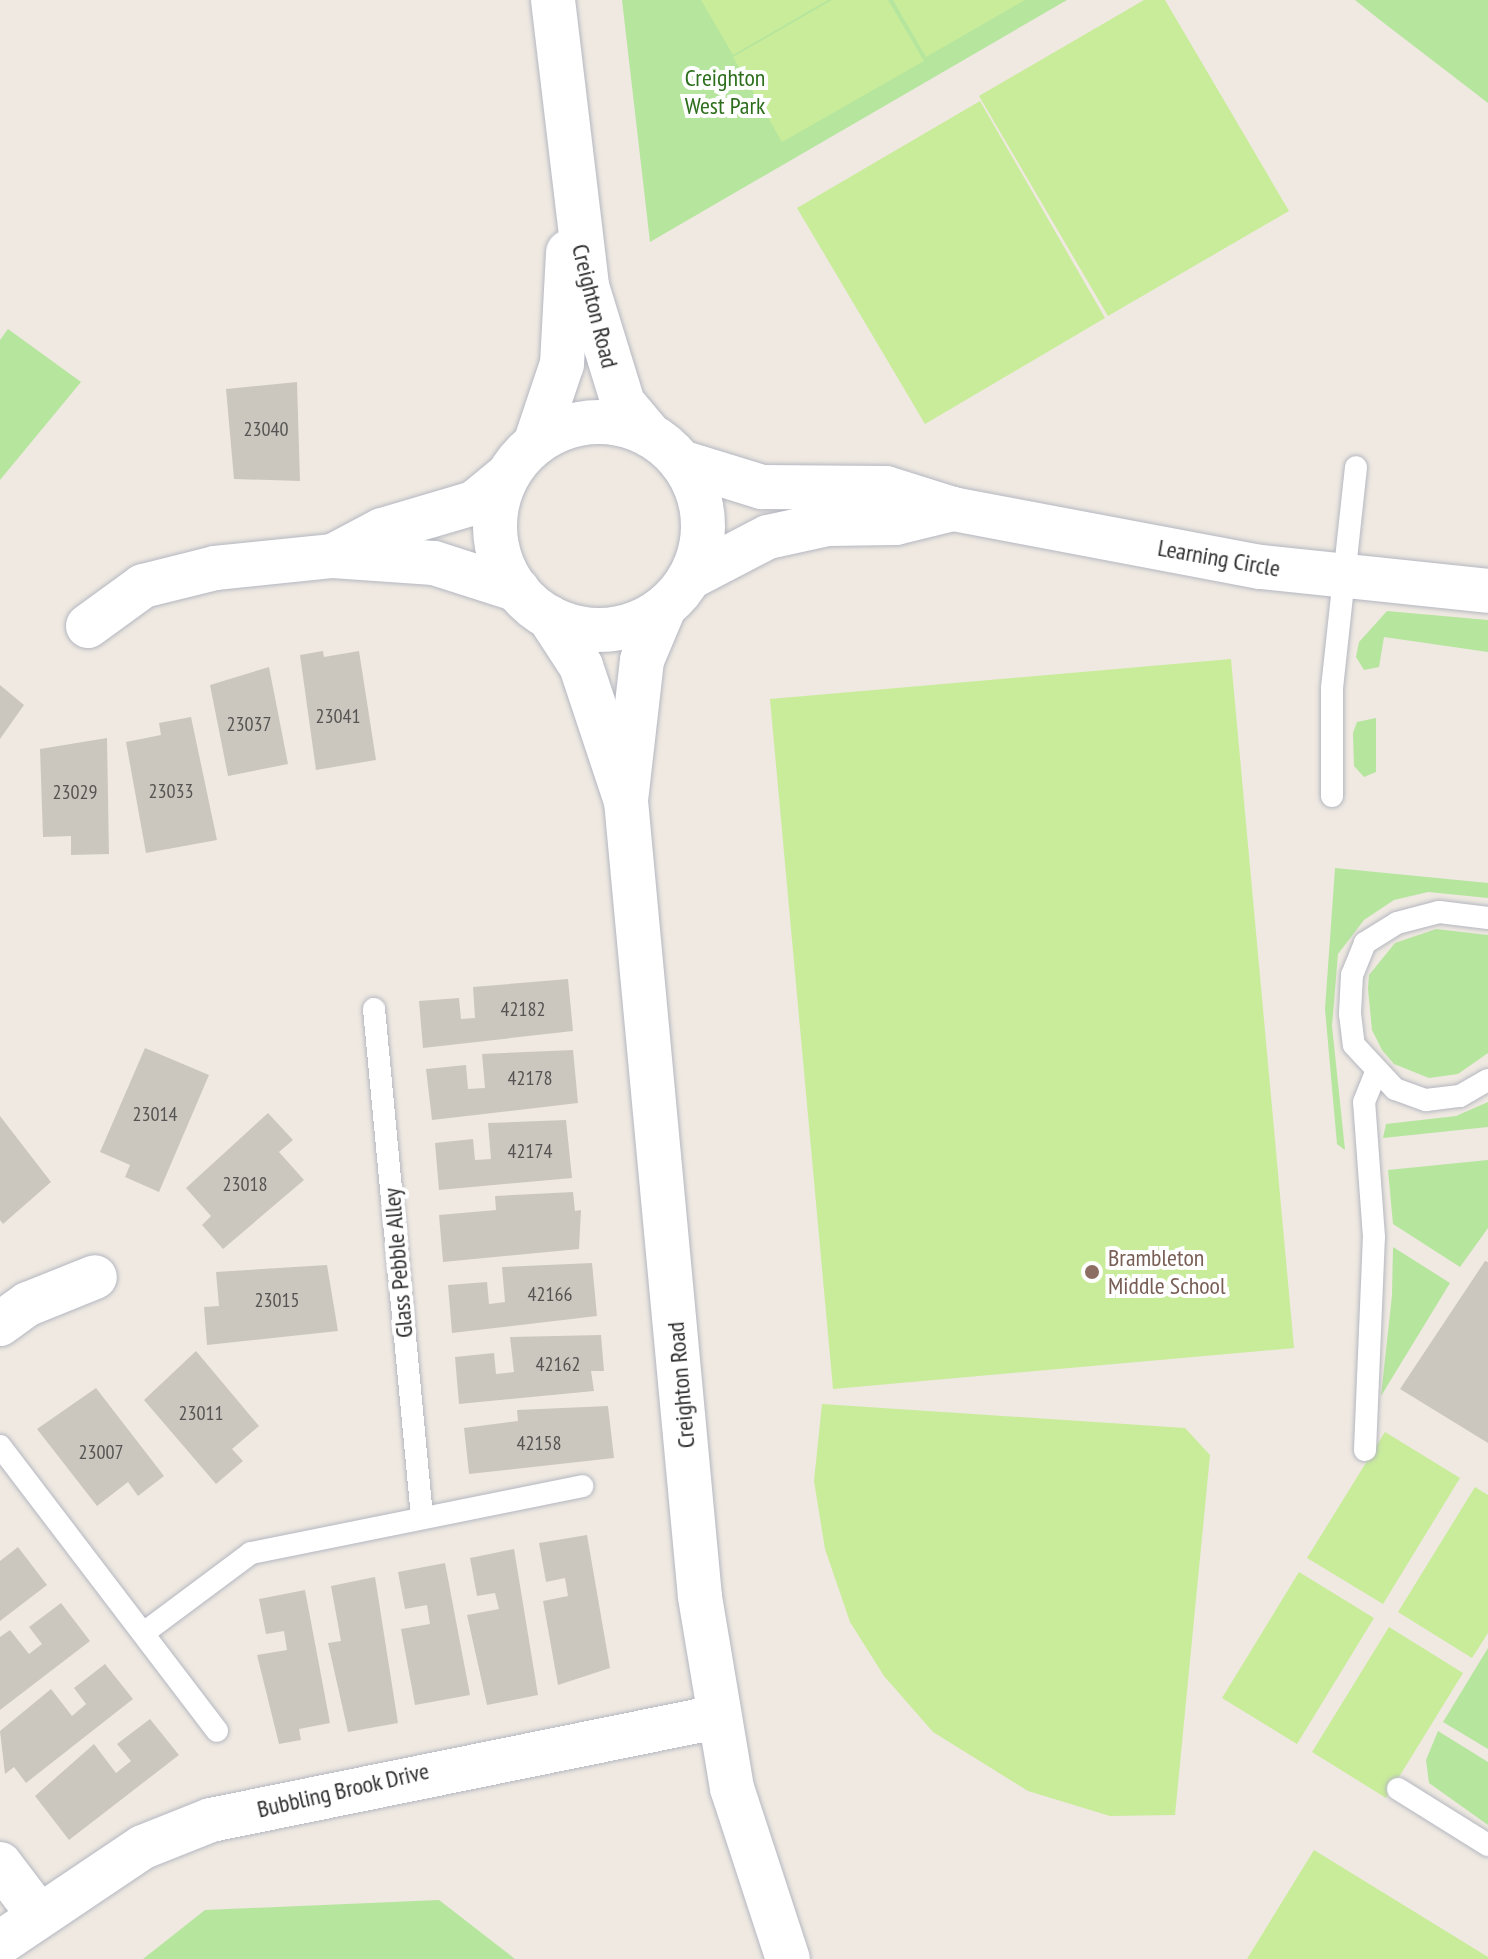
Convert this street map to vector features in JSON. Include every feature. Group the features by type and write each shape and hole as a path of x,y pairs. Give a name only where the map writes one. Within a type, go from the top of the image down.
{"street":[{"name":"Creighton Road","path":"553,0 573,214 605,360 623,403 666,448 703,518 677,593 642,660 626,801 717,1717 788,1959"},
{"name":"Creighton Road","path":"573,214 562,364 495,534 533,604 581,666 626,801"},
{"path":"333,556 382,530 474,503 522,459 591,422 666,448"},
{"name":"Learning Circle","path":"666,448 762,487 886,488 953,509 1341,576 1488,591"},
{"name":"Learning Circle","path":"677,593 768,537 828,524 896,523 953,509"},
{"path":"88,626 143,586 215,568 333,556 434,563 533,604 608,630 677,593"},
{"path":"0,1324 28,1304 95,1277"},
{"name":"Bubbling Brook Drive","path":"0,1943 38,1914 143,1847 211,1820 717,1717"},
{"path":"0,1864 38,1914"}],"lane":[{"path":"1332,796 1341,576 1356,467"},
{"path":"1488,918 1439,912 1397,923 1365,943 1352,975 1350,1014 1354,1045 1376,1072 1426,1100 1460,1096 1488,1080"},
{"name":"Glass Pebble Alley","path":"374,1009 422,1517"},
{"path":"1365,1450 1374,1237 1364,1102 1376,1072"},
{"path":"0,1446 145,1632 217,1731"},
{"path":"145,1632 251,1553 582,1486"},
{"path":"1398,1789 1488,1845"}],"green space":[{"name":"Creighton West Park","path":"622,0 1067,0 650,242"},
{"path":"701,0 828,0 733,55"},
{"path":"832,0 888,0 924,61 782,142 733,57"},
{"path":"893,0 1025,0 926,57"},
{"path":"1144,0 1165,0 1289,211 1108,316 979,96"},
{"path":"1355,0 1488,0 1488,103 1380,20"},
{"path":"980,101 1105,318 925,424 797,208"},
{"path":"8,329 81,382 0,480 0,340"},
{"path":"1387,611 1488,620 1488,652 1384,637 1379,667 1364,670 1356,657 1359,642"},
{"path":"1231,659 1294,1348 833,1389 770,699"},
{"path":"1376,718 1376,772 1364,777 1354,766 1353,733 1357,722"},
{"path":"1335,868 1488,883 1488,898 1428,892 1394,900 1364,920 1338,954 1332,1026 1345,1150 1337,1144 1325,1009"},
{"path":"1436,929 1488,935 1488,1053 1458,1074 1429,1078 1394,1064 1382,1050 1372,1030 1368,989 1369,975 1395,943"},
{"path":"1488,1102 1488,1127 1383,1138 1386,1124 1456,1116"},
{"path":"1488,1160 1488,1228 1460,1267 1393,1224 1388,1170"},
{"path":"1393,1247 1450,1283 1381,1396 1392,1295"},
{"path":"822,1404 1185,1428 1210,1455 1175,1815 1110,1816 1028,1791 933,1732 884,1676 850,1622 825,1549 814,1481"},
{"path":"1385,1432 1460,1478 1383,1604 1307,1558"},
{"path":"1475,1487 1488,1495 1488,1633 1472,1658 1398,1612"},
{"path":"1299,1572 1374,1618 1297,1744 1222,1698"},
{"path":"1389,1627 1463,1673 1386,1798 1312,1752"},
{"path":"1488,1648 1488,1749 1443,1722"},
{"path":"1438,1731 1488,1762 1488,1825 1429,1783 1426,1760"},
{"path":"1314,1850 1488,1957 1488,1959 1247,1959"},
{"path":"439,1900 515,1959 143,1959 205,1910"}],"building":[{"path":"297,382 300,481 234,479 226,389"},
{"path":"323,651 324,657 359,651 376,760 316,770 300,655"},
{"path":"269,667 288,764 228,776 210,685"},
{"path":"0,685 24,705 0,739"},
{"path":"191,717 217,840 146,853 126,742 161,735 159,723"},
{"path":"107,738 109,854 71,855 71,836 43,837 40,749"},
{"path":"568,979 573,1031 423,1048 419,1001 459,998 461,1019 475,1018 473,987"},
{"path":"145,1048 209,1075 159,1192 125,1177 130,1165 100,1152"},
{"path":"573,1050 578,1103 432,1120 426,1069 466,1065 468,1089 485,1088 482,1054"},
{"path":"268,1113 293,1140 279,1152 304,1180 223,1249 202,1225 211,1216 186,1188"},
{"path":"0,1116 51,1182 3,1224 0,1220"},
{"path":"566,1120 572,1178 439,1190 435,1143 473,1139 475,1160 491,1159 488,1123"},
{"path":"573,1192 575,1211 581,1210 579,1249 443,1262 439,1215 496,1210 495,1196"},
{"path":"1485,1261 1488,1262 1488,1443 1400,1389"},
{"path":"592,1263 597,1316 452,1333 448,1285 487,1282 489,1304 505,1302 502,1267"},
{"path":"327,1265 338,1331 207,1345 204,1307 219,1306 216,1272"},
{"path":"601,1335 604,1371 591,1371 594,1391 459,1404 455,1357 494,1353 496,1374 514,1372 510,1337"},
{"path":"196,1351 259,1426 232,1449 243,1461 216,1484 144,1400"},
{"path":"96,1388 164,1476 138,1496 128,1482 97,1506 37,1429"},
{"path":"608,1406 614,1458 469,1474 464,1428 518,1421 517,1410"},
{"path":"587,1535 610,1668 558,1685 543,1601 568,1596 565,1578 546,1582 539,1543"},
{"path":"18,1547 47,1585 0,1621 0,1561"},
{"path":"514,1549 538,1695 487,1705 467,1615 499,1609 495,1593 477,1596 470,1558"},
{"path":"445,1563 470,1695 415,1705 401,1629 430,1624 427,1605 405,1609 398,1572"},
{"path":"375,1577 398,1723 348,1732 328,1643 341,1641 331,1586"},
{"path":"305,1590 330,1723 299,1729 301,1740 279,1744 257,1655 287,1650 284,1631 266,1634 259,1599"},
{"path":"61,1603 90,1641 0,1710 0,1637 10,1630 29,1654 42,1644 29,1627"},
{"path":"105,1664 133,1699 26,1783 14,1767 5,1774 0,1731 51,1689 72,1716 86,1704 74,1688"},
{"path":"150,1719 179,1755 69,1840 35,1796 94,1744 116,1773 131,1761 117,1744"}],"place":[{"name":"Brambleton Middle School","path":"1092,1272"}]}
